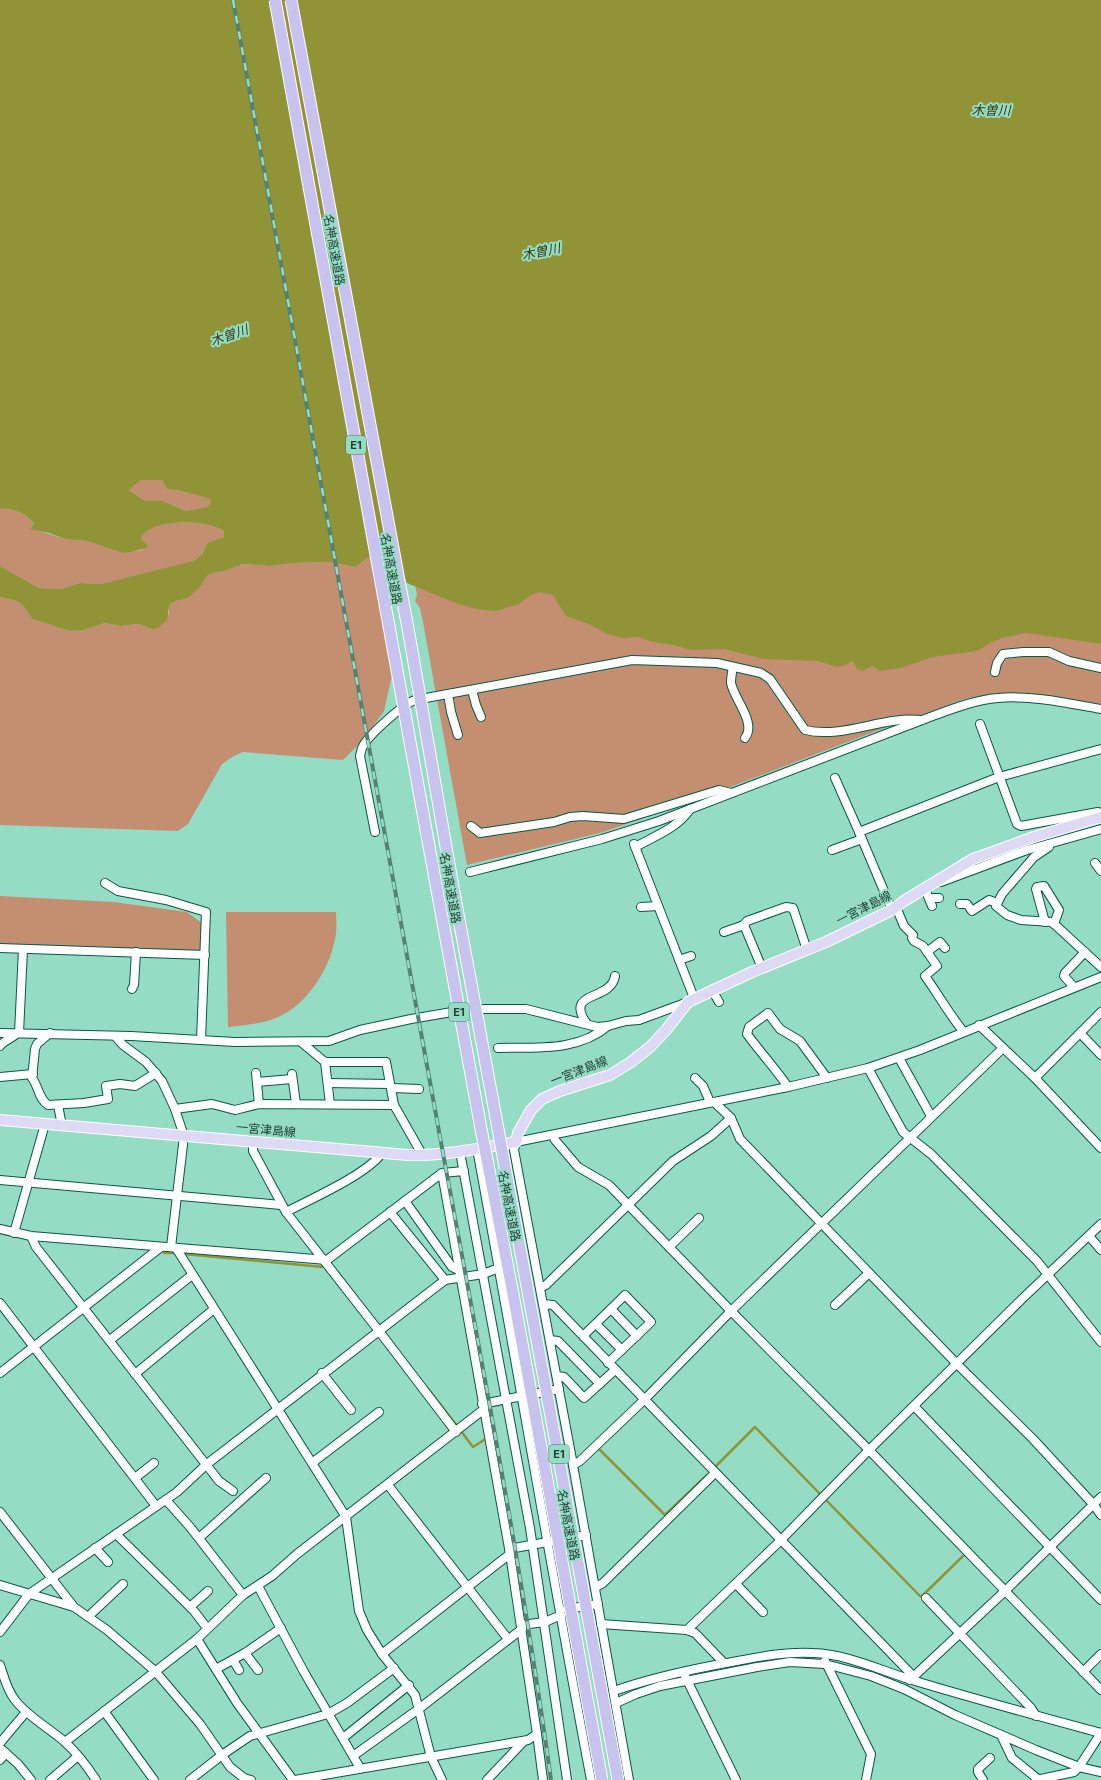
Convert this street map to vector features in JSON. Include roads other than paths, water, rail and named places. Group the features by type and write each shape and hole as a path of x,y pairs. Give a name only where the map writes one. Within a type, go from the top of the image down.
{"highway":[{"name":"名神高速道路","path":"275,0 437,890 602,1780"},
{"name":"名神高速道路","path":"291,0 408,626 453,887 618,1780"}],"main road":[{"name":"一宮津島線","path":"0,1120 423,1156 460,1152 516,1142 518,1133 531,1110 542,1100 560,1091 610,1075 631,1062 650,1047 691,1000 762,968 807,950 894,909 929,898 935,884 973,859 996,850 1101,817"}],"street":[{"path":"995,672 997,663 1003,654 1023,652 1049,652 1069,661 1101,668"},
{"path":"375,832 360,756 362,747 407,703 415,700 632,660 717,664 762,673 770,679 805,730 820,733 860,729 900,720 921,720"},
{"path":"733,667 731,682 749,725 748,734 745,738"},
{"path":"472,690 481,717"},
{"path":"448,694 451,712 458,735"},
{"path":"470,872 602,839 690,809 966,704 998,698 1048,700 1101,709"},
{"path":"980,724 1017,824 1021,826 1098,812 1101,813"},
{"path":"832,850 860,836 999,777 1101,749"},
{"path":"835,778 894,909 904,926 913,935 912,938 914,941 923,946 937,966 925,976 945,1004 952,1018 963,1032"},
{"path":"471,826 480,833 554,822 570,817 583,816 624,819 719,790 731,793"},
{"path":"484,1009 526,1009 597,1027 608,1026 626,1020 640,1020 691,1000 679,960 634,845 674,825 685,816 690,809"},
{"path":"935,884 1026,850 1101,829"},
{"path":"1050,844 1049,847 1034,857 996,906 1005,919 1054,924 1101,967"},
{"path":"1095,863 1101,871"},
{"path":"105,883 118,891 166,900 206,912 201,1040"},
{"path":"1045,922 1036,889 1037,887 1044,886 1061,909 1054,924"},
{"path":"929,898 939,898"},
{"path":"960,904 967,904 972,911 990,900 997,903"},
{"path":"641,907 658,906"},
{"path":"724,932 786,907 792,908 807,950"},
{"path":"744,925 762,968"},
{"path":"927,952 940,942 945,948"},
{"path":"0,948 205,955"},
{"path":"0,1046 18,1033 23,949"},
{"path":"132,988 134,985 136,952"},
{"path":"1074,987 1064,976 1064,973 1085,952"},
{"path":"679,960 691,956"},
{"path":"587,1024 582,1017 582,1002 587,998 609,989 614,984 615,976"},
{"path":"629,1780 596,1588 514,1150 516,1142 827,1078 868,1068 899,1058 1101,977"},
{"path":"712,990 719,1002"},
{"path":"0,1033 50,1033 236,1042 329,1041 360,1030 452,1012"},
{"path":"1035,1078 1101,1012"},
{"path":"788,1086 747,1034 749,1027 768,1013 780,1029 800,1041 827,1078"},
{"path":"979,1025 1035,1078 1101,1148"},
{"path":"498,1048 567,1046 578,1043 601,1032 608,1026"},
{"path":"50,1033 37,1044 35,1049 32,1078 43,1101 48,1105 108,1099 106,1086 120,1084 135,1086 156,1073"},
{"path":"1080,1033 1101,1055"},
{"path":"116,1036 123,1045 146,1062 162,1081 175,1109 184,1136 173,1248 214,1309 346,1517 359,1611 366,1630 382,1654 415,1695 420,1708 431,1757 442,1780"},
{"path":"301,1042 325,1062 386,1062 394,1105 423,1156"},
{"path":"573,1465 580,1461 644,1400 730,1311 1003,1048"},
{"path":"899,1058 931,1116"},
{"path":"325,1062 330,1104"},
{"path":"868,1068 903,1132 948,1171 1037,1261 1101,1342"},
{"path":"256,1072 259,1104"},
{"path":"0,1077 33,1074"},
{"path":"257,1082 292,1077 296,1104"},
{"path":"695,1078 703,1086 712,1102 731,1118 740,1139 957,1364 1033,1439 1093,1504 1101,1515"},
{"path":"328,1082 420,1088"},
{"path":"175,1109 212,1104 235,1110 259,1104 394,1105"},
{"path":"58,1105 62,1126"},
{"path":"540,1288 546,1285 627,1204 673,1161 711,1136 731,1118"},
{"path":"14,1233 45,1124"},
{"path":"553,1135 555,1140 578,1167 609,1185 730,1311 869,1450 1004,1592 1101,1690"},
{"path":"253,1142 253,1150 283,1209 456,1432"},
{"path":"477,1149 547,1542 592,1780"},
{"path":"460,1152 532,1545 545,1622 567,1780"},
{"path":"0,1180 177,1196 283,1209 360,1173 378,1159 382,1153"},
{"path":"0,1229 31,1236 327,1260 442,1173 464,1171"},
{"path":"442,1173 482,1407 522,1627 543,1780"},
{"path":"405,1202 452,1267 459,1274"},
{"path":"390,1212 446,1280"},
{"path":"669,1247 699,1218"},
{"path":"687,1630 780,1541 869,1450 1101,1224"},
{"path":"31,1236 36,1247 85,1307 135,1374 220,1481 233,1491"},
{"path":"1089,1236 1101,1250"},
{"path":"0,1373 162,1246"},
{"path":"0,1632 29,1594 166,1500 207,1464 277,1408 446,1280 459,1274 483,1274 499,1268"},
{"path":"835,1306 869,1273"},
{"path":"110,1340 192,1275"},
{"path":"583,1336 625,1295 651,1322 608,1363"},
{"path":"0,1304 156,1506"},
{"path":"543,1304 553,1305 912,1678"},
{"path":"135,1374 214,1309"},
{"path":"611,1309 636,1336"},
{"path":"596,1324 622,1350"},
{"path":"550,1340 558,1341 600,1384"},
{"path":"557,1376 564,1377 584,1398 615,1370"},
{"path":"322,1373 351,1410"},
{"path":"65,1742 197,1639 243,1595 272,1576 456,1432 482,1407 506,1399 559,1389"},
{"path":"914,1406 1101,1600"},
{"path":"312,1463 379,1412"},
{"path":"135,1478 154,1463"},
{"path":"596,1588 603,1583 715,1473"},
{"path":"199,1538 266,1478"},
{"path":"388,1485 508,1639"},
{"path":"904,1689 912,1678 1004,1592 1101,1497"},
{"path":"166,1500 199,1538 243,1595"},
{"path":"0,1512 74,1607"},
{"path":"116,1534 190,1608 207,1628"},
{"path":"382,1654 509,1552 532,1545 586,1535"},
{"path":"95,1548 108,1562"},
{"path":"90,1617 92,1613 123,1584"},
{"path":"736,1584 763,1612"},
{"path":"0,1585 74,1607 90,1617 155,1671 200,1724 230,1767 244,1778 251,1780"},
{"path":"258,1586 328,1714 360,1768"},
{"path":"190,1608 208,1591"},
{"path":"926,1598 1032,1708 1036,1716"},
{"path":"354,1756 420,1708 522,1627 545,1622 560,1613 598,1604"},
{"path":"601,1624 687,1630 695,1633 724,1663"},
{"path":"216,1669 245,1653 281,1628"},
{"path":"197,1639 258,1733 294,1780 524,1741 537,1734"},
{"path":"245,1653 258,1670"},
{"path":"614,1691 636,1683 683,1671 724,1663 765,1656 796,1653 824,1654 854,1660 1036,1716 1101,1733 1079,1767 1074,1772 1038,1780 1012,1758 1002,1735"},
{"path":"824,1654 825,1664 871,1754 866,1780"},
{"path":"1083,1672 1101,1654"},
{"path":"233,1660 239,1670"},
{"path":"616,1703 654,1688 686,1680 777,1663 804,1662 825,1664 871,1676 904,1689 955,1715 1002,1735 1079,1767 1101,1772"},
{"path":"0,1665 11,1693 26,1712 65,1742 78,1756 96,1780"},
{"path":"190,1780 222,1755 250,1736 328,1714 347,1703 394,1668"},
{"path":"683,1671 686,1680 736,1780"},
{"path":"343,1738 409,1686"},
{"path":"0,1743 26,1712"},
{"path":"104,1712 154,1780"},
{"path":"487,1780 524,1741"},
{"path":"0,1760 3,1751 18,1764 31,1780"},
{"path":"50,1780 78,1756"},
{"path":"983,1780 978,1772 978,1769 990,1758"},
{"path":"1091,1770 1101,1768"}],"water":[{"name":"木曽川","path":"0,0 1101,0 1101,644 1027,633 1005,637 992,642 977,651 933,657 901,668 880,671 872,666 863,671 857,669 853,661 837,667 818,661 764,659 724,649 692,650 653,642 638,637 622,638 607,634 591,625 566,616 553,595 539,592 531,595 519,604 496,611 476,609 458,604 407,583 371,557 367,558 356,567 328,562 293,563 270,566 243,564 207,576 201,586 189,597 171,603 167,620 158,628 152,629 138,624 120,626 105,623 84,630 70,631 32,619 22,605 16,601 0,597 0,566 39,588 61,589 80,583 101,584 194,561 202,554 208,543 224,537 224,531 205,524 183,522 171,523 151,529 143,534 141,539 148,546 146,548 122,553 87,541 65,539 49,533 30,529 34,523 27,516 14,510 0,509","holes":["141,480 162,480 167,489 181,491 210,499 211,502 207,507 186,511 163,501 145,501 129,490"]}],"waterway":[{"path":"164,1253 174,1253"},
{"path":"184,1254 323,1267"},
{"path":"426,1386 457,1426"},
{"path":"713,1469 755,1427 820,1494"},
{"path":"461,1431 473,1447 484,1440"},
{"path":"598,1448 665,1515 707,1475"},
{"path":"825,1499 921,1597 963,1556"}],"railway":[{"path":"233,0 513,1534 551,1780"}]}
